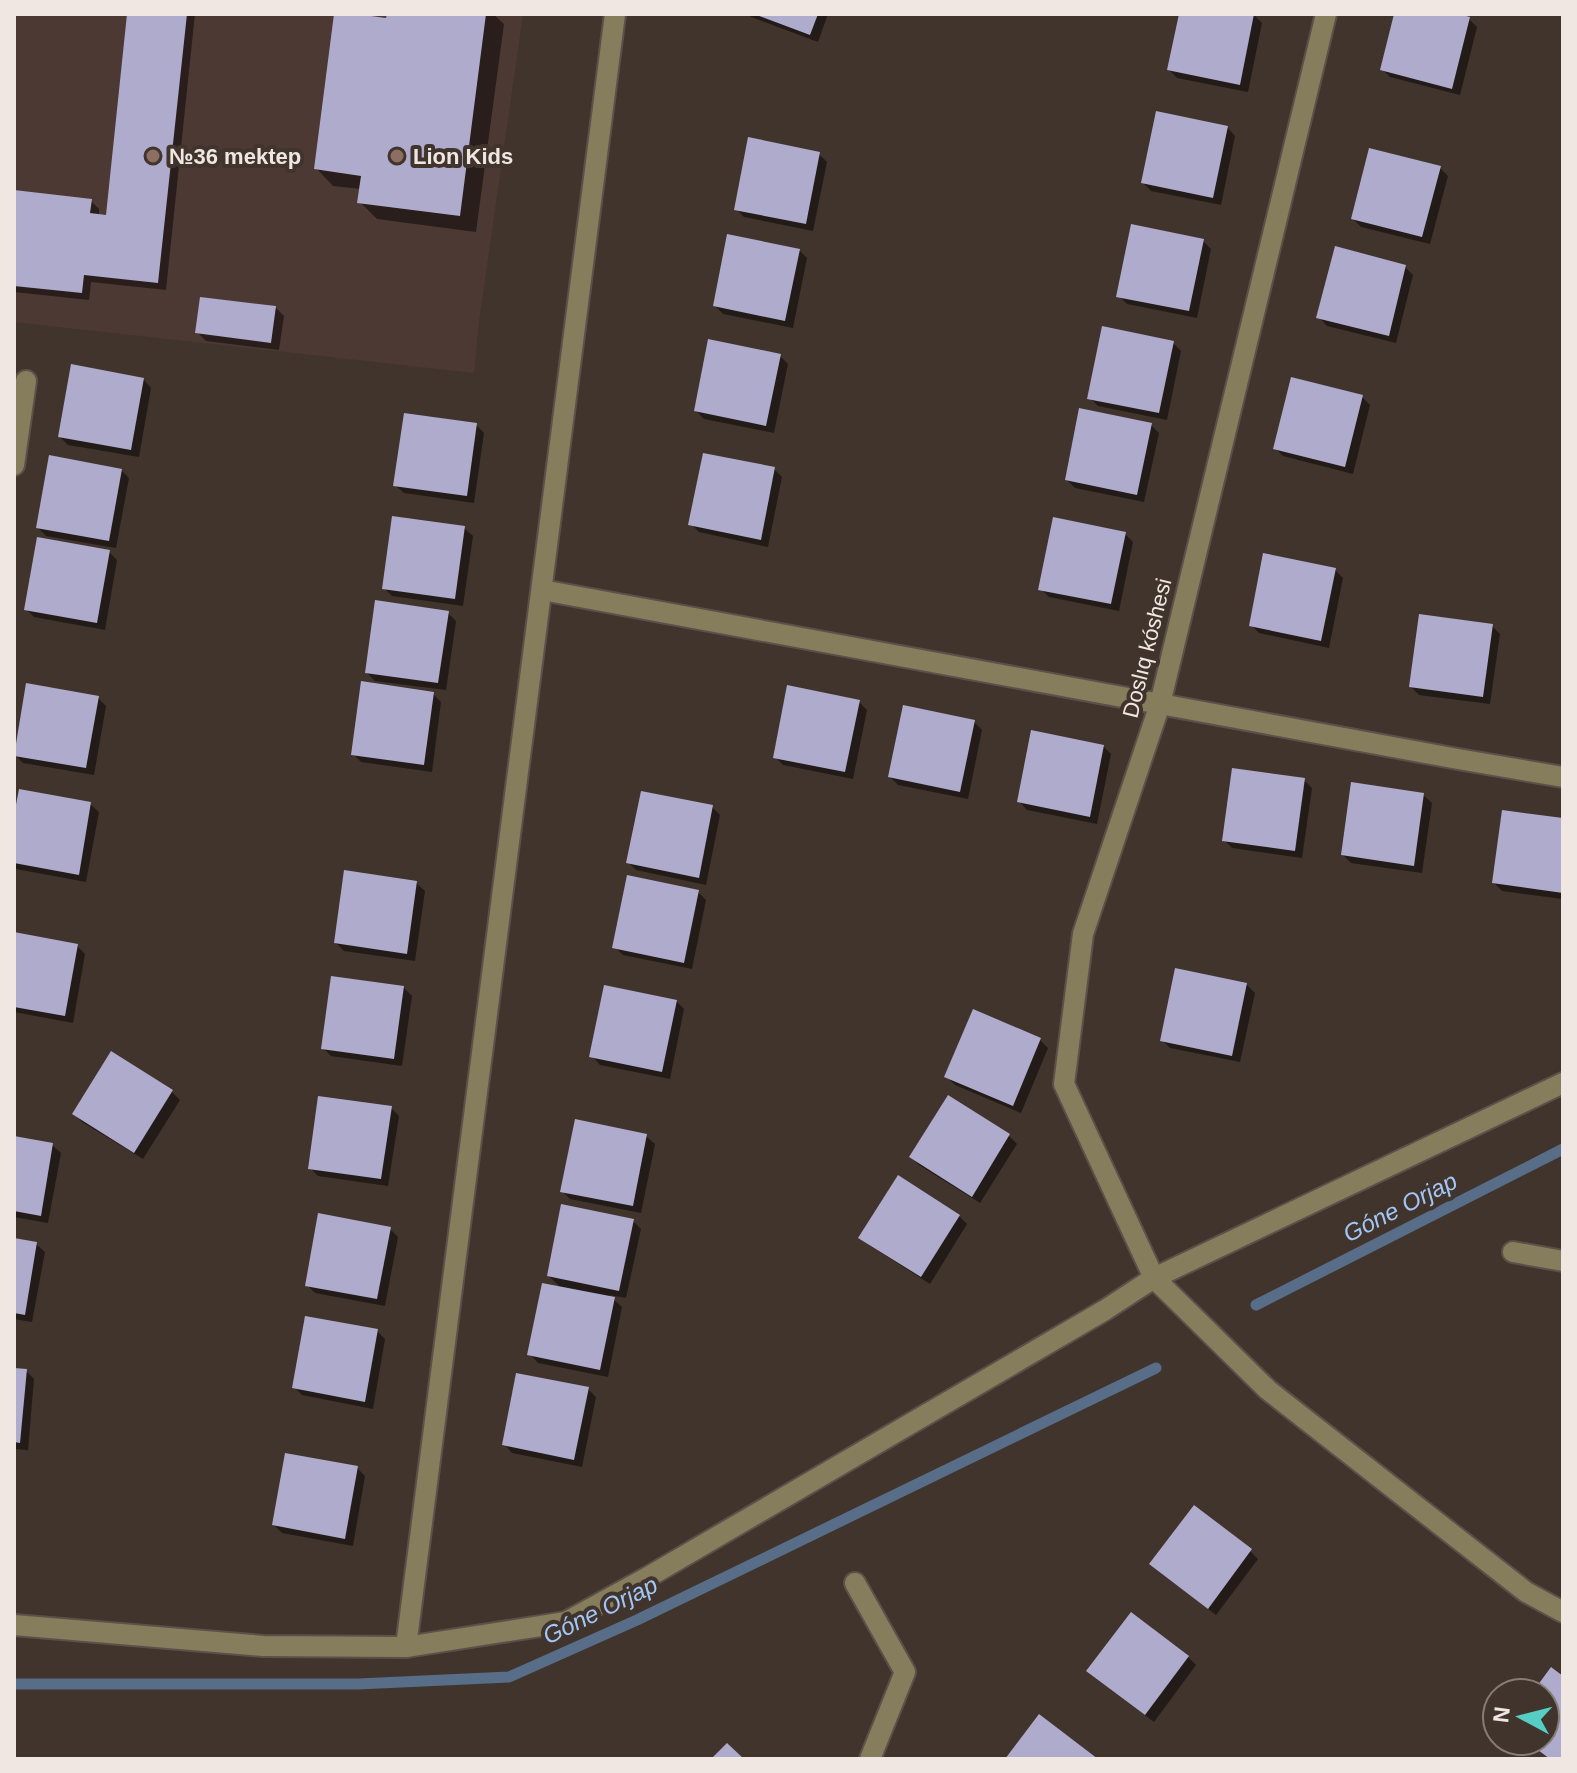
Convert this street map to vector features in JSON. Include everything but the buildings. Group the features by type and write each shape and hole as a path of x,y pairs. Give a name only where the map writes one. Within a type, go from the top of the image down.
{"street":[{"path":"406,1647 615,14"},
{"name":"Doslıq kóshesi","path":"1154,1278 1064,1084 1083,934 1160,704 1326,14"},
{"path":"14,465 26,381"},
{"path":"542,590 1563,777"},
{"path":"14,1625 263,1646 406,1647 566,1622 1079,1326 1154,1278 1563,1083"},
{"path":"1513,1252 1563,1261"},
{"path":"1154,1278 1268,1390 1526,1592 1563,1612"},
{"path":"855,1583 905,1672 870,1759"}],"shaded area":[{"name":"№36 mektep","path":"14,14 523,14 474,373 14,322"}],"waterway":[{"name":"Góne Orjap","path":"1256,1305 1563,1149"},
{"name":"Góne Orjap","path":"14,1684 358,1684 509,1677 637,1620 1156,1368"}],"place":[{"name":"№36 mektep","path":"153,156"},
{"name":"Lion Kids","path":"397,156"}]}
